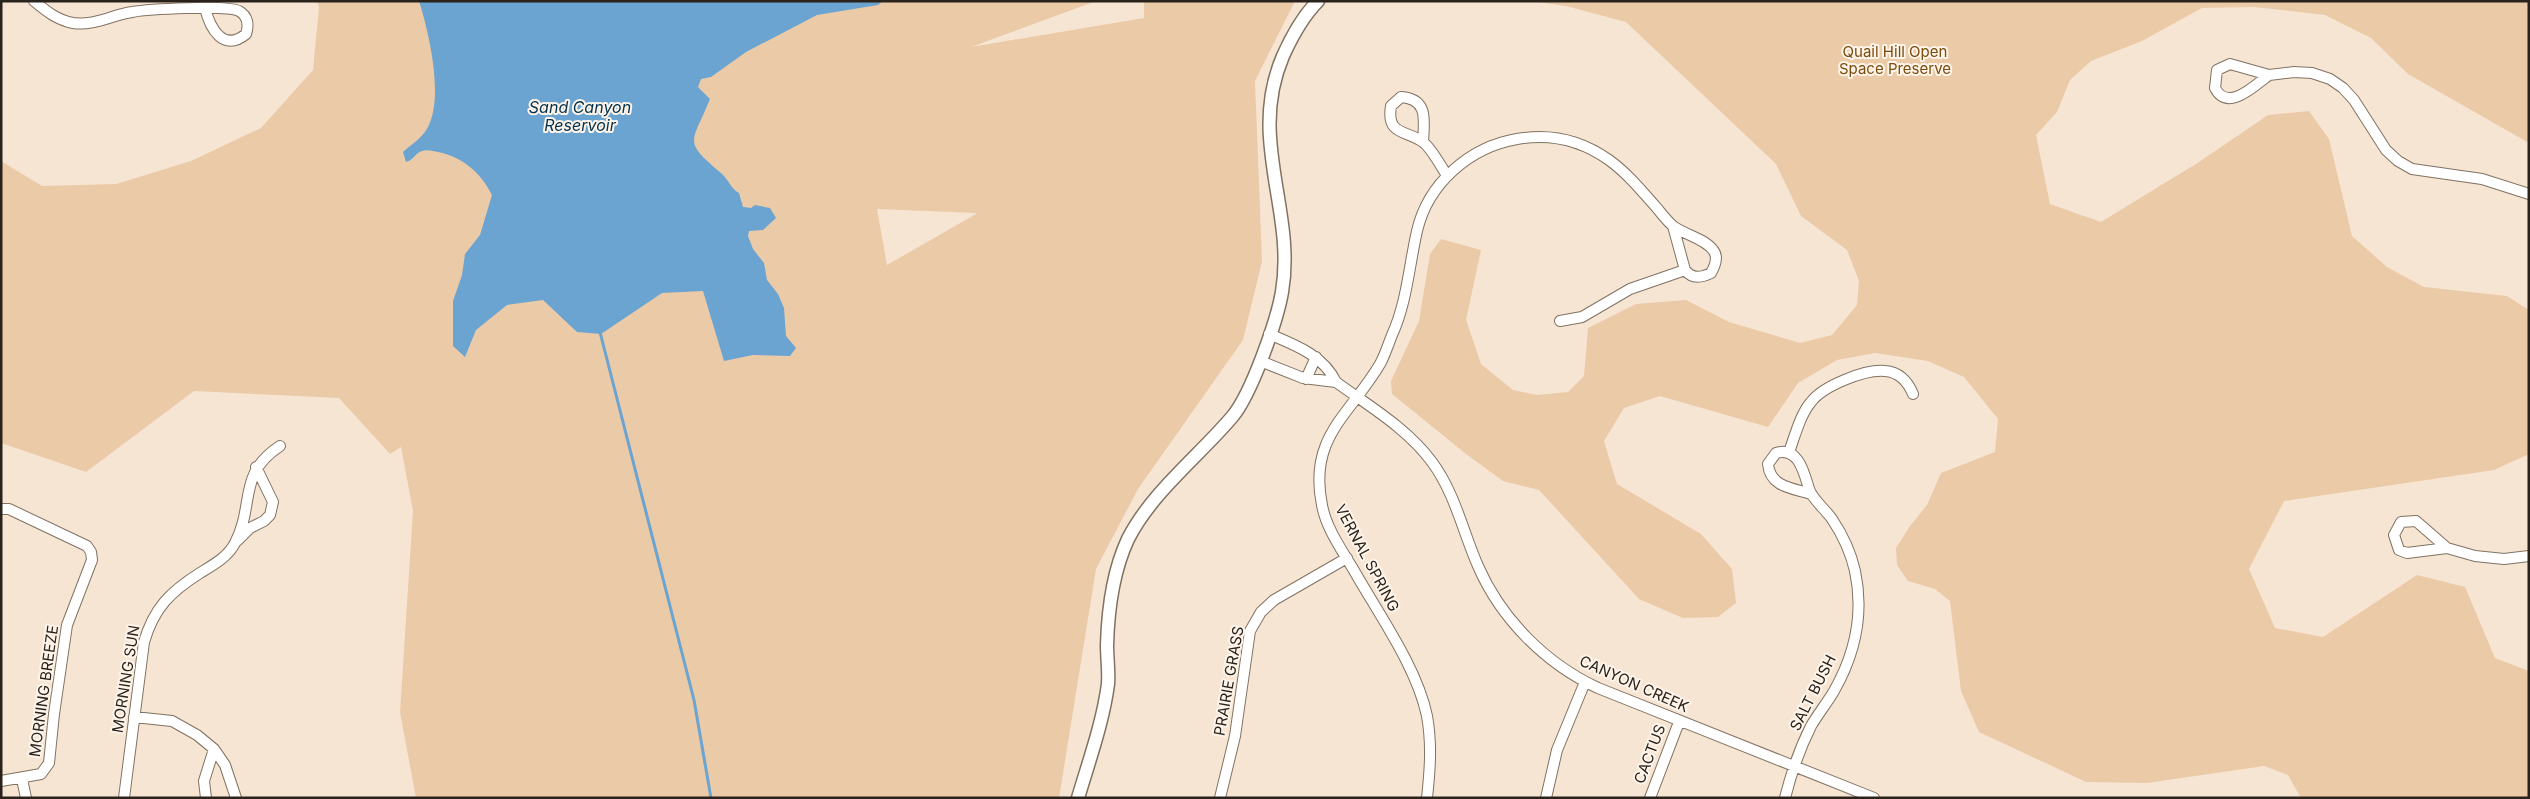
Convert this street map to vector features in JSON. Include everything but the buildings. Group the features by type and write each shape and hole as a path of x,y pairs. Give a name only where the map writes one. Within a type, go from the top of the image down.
{"street":[{"path":"34,1 53,16 73,23 93,23 133,11 205,8"},
{"path":"1078,798 1108,683 1107,644 1113,588 1128,540 1140,519 1155,500 1234,415 1247,392 1260,361 1282,293 1284,263 1268,123 1271,98 1277,72 1291,39 1309,10 1318,1"},
{"path":"2269,75 2242,95 2232,98 2220,96 2215,88 2217,70 2225,65 2233,64 2269,75 2303,72 2330,79 2343,88 2354,100 2386,150 2398,161 2412,168 2482,178 2529,194"},
{"path":"1424,142 1406,135 1396,128 1389,117 1391,106 1401,97 1412,98 1419,103 1423,111 1424,142 1446,174"},
{"name":"VERNAL SPRING","path":"1427,798 1431,758 1427,715 1413,677 1330,528 1322,507 1320,464 1336,424 1380,364 1396,327 1407,288 1418,228 1425,210 1446,174 1490,146 1532,136 1554,136 1578,143 1599,153 1629,176 1673,226 1710,246 1716,256 1714,268 1705,276 1694,277 1685,270 1673,226"},
{"path":"1560,321 1582,317 1630,289 1685,270"},
{"name":"CANYON CREEK","path":"1269,334 1316,357 1330,368 1336,382"},
{"path":"1306,379 1316,357"},
{"name":"CANYON CREEK","path":"1260,361 1306,379 1336,382 1406,435 1434,464 1460,517 1478,567 1498,605 1542,652 1585,682 1679,722 1795,765 1874,798"},
{"path":"1811,494 1777,483 1772,479 1768,464 1771,458 1782,451 1789,452 1811,402 1828,387 1868,373 1885,371 1901,376 1909,384 1912,394"},
{"path":"256,467 266,455 280,446"},
{"name":"SALT BUSH","path":"1785,798 1795,765 1811,727 1835,689 1854,646 1860,617 1855,570 1842,536 1832,518 1811,494 1796,456 1789,452"},
{"name":"MORNING SUN","path":"235,544 256,467"},
{"name":"MORNING SUN","path":"124,798 144,642 150,621 159,607 177,590 218,562 250,528 264,521 270,515 273,502 256,467"},
{"name":"MORNING BREEZE","path":"1,509 9,509 87,546 91,552 92,560 67,625 49,763 41,774 22,779 1,781"},
{"path":"2447,548 2416,521 2401,522 2394,535 2398,550 2407,553 2447,548 2475,556 2494,558 2529,556"},
{"name":"PRAIRIE GRASS","path":"1220,798 1235,736 1250,631 1260,612 1274,600 1347,558"},
{"path":"1546,798 1557,750 1585,682"},
{"path":"134,717 172,721 197,735 214,749 225,765 236,798"},
{"name":"CACTUS","path":"1650,798 1679,722"},
{"path":"206,798 204,781 214,749"},
{"path":"22,779 26,798"}],"green space":[{"path":"317,1 1096,1 971,47 1144,18 1144,1 1295,1 1255,81 1262,261 1243,340 1138,489 1096,569 1059,798 416,798 400,712 413,511 401,447 390,454 339,398 194,391 86,472 1,443 1,161 42,186 116,184 191,161 261,128 313,70 319,7","holes":["877,209 976,214 887,265"]},
{"name":"Quail Hill Open Space Preserve","path":"1530,1 2529,1 2529,143 2408,74 2371,38 2325,15 2254,7 2202,8 2142,41 2091,61 2070,80 2057,112 2036,135 2050,204 2101,222 2199,162 2268,115 2309,111 2329,139 2352,236 2387,267 2424,287 2507,296 2529,310 2529,454 2494,470 2284,501 2249,569 2275,628 2323,637 2417,575 2465,587 2495,658 2529,671 2529,798 2301,798 2288,775 2264,766 2147,783 2086,782 1979,732 1961,691 1950,601 1935,589 1908,581 1897,565 1896,548 1910,526 1927,505 1941,473 1995,452 1998,419 1964,377 1928,361 1875,353 1837,360 1798,383 1768,427 1660,396 1624,408 1604,441 1617,484 1701,534 1732,569 1736,603 1718,617 1683,618 1639,599 1539,490 1503,481 1466,454 1392,394 1391,381 1419,321 1430,254 1441,239 1481,250 1466,320 1481,364 1513,390 1537,395 1568,392 1584,376 1588,328 1636,304 1686,300 1729,322 1800,343 1832,335 1857,305 1859,281 1847,250 1801,216 1776,164 1626,22 1566,6"}],"water":[{"name":"Sand Canyon Reservoir","path":"419,1 883,1 878,5 817,15 746,52 711,77 701,79 698,87 710,99 695,133 694,140 700,154 739,193 743,207 751,208 755,205 770,208 776,218 763,230 749,231 748,236 753,249 764,263 767,280 778,294 784,308 786,336 796,348 790,356 753,355 724,361 703,291 662,293 601,334 577,332 543,300 507,305 476,330 465,357 453,346 453,301 462,275 465,254 480,235 492,195 477,173 463,162 447,154 424,150 406,162 403,152 426,131 433,114 435,99 433,64 427,30"}],"waterway":[{"path":"600,332 694,700 711,798"}]}
